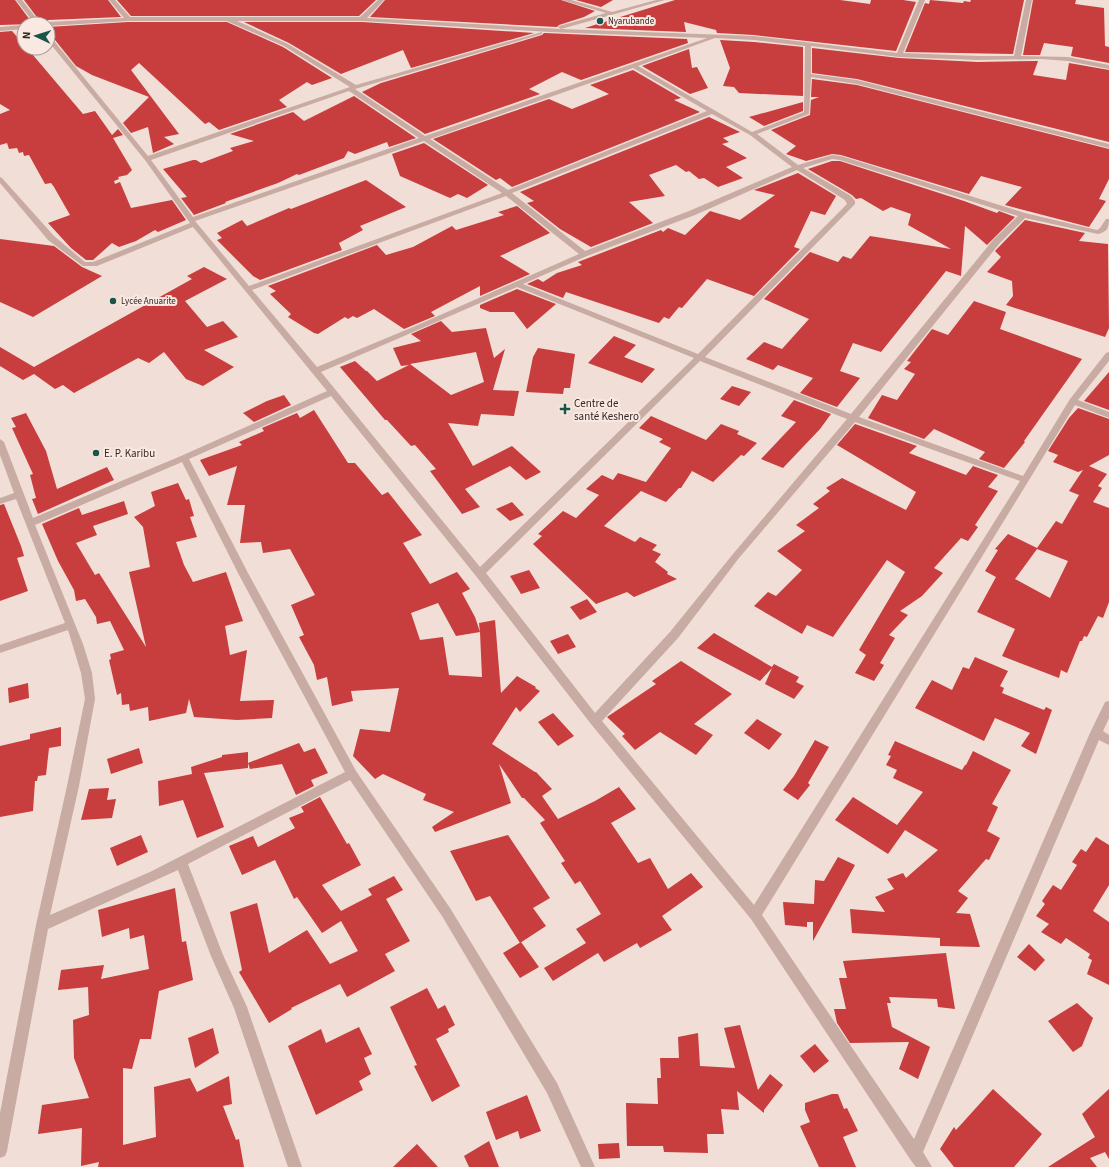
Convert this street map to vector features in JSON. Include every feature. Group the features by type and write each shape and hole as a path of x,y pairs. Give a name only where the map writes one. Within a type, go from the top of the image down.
{"street":[{"path":"20,0 32,16"},
{"path":"112,0 128,19"},
{"path":"362,20 381,0"},
{"path":"565,0 611,13"},
{"path":"147,159 353,88 550,30 662,0"},
{"path":"899,55 922,0"},
{"path":"1017,58 1029,0"},
{"path":"226,18 286,45 353,88 506,193 584,254"},
{"path":"56,24 128,19 226,18 362,20 550,30 754,38 899,55 1068,59 1109,67"},
{"path":"0,29 16,28"},
{"path":"0,179 52,238 83,264 94,264 193,222 544,96 718,36"},
{"path":"752,134 806,113 808,44"},
{"path":"56,47 147,159 193,222 480,573 595,721 754,915 914,1154 925,1167"},
{"path":"480,573 637,420 851,204 851,201 848,198 797,167 752,134 634,66"},
{"path":"807,75 857,82 1109,146"},
{"path":"249,289 506,193 713,111"},
{"path":"316,371 584,254 692,213 797,167 837,157 1023,215 1098,232 1103,230 1109,221"},
{"path":"595,721 674,635 736,556 853,418 996,242 1023,215"},
{"path":"517,284 698,358 853,418 1025,480"},
{"path":"754,915 1025,480 1073,400 1109,355"},
{"path":"30,523 184,458 332,392"},
{"path":"1073,400 1109,415"},
{"path":"0,442 19,496 71,625 90,685 90,699 73,786 42,925 0,1151"},
{"path":"184,458 243,573 352,774 446,912 552,1088 588,1167"},
{"path":"0,501 19,496"},
{"path":"0,649 71,625"},
{"path":"914,1154 1109,705"},
{"path":"1096,733 1109,740"},
{"path":"42,925 154,876 352,774"},
{"path":"181,862 217,956 240,1007 295,1167"}],"building":[{"path":"0,0 15,0 27,16 16,16 16,25 0,25"},
{"path":"24,0 108,0 121,17 56,20 56,16 36,16"},
{"path":"117,0 376,0 359,16 131,16"},
{"path":"385,0 561,0 595,11 584,17 557,27 370,17"},
{"path":"576,0 613,0 601,7"},
{"path":"675,0 840,0 870,4 871,0 903,0 916,2 896,51 754,35 717,33 716,30 684,22 686,32 585,28"},
{"path":"930,0 963,3 964,1 970,2 971,0 1024,0 1013,54 905,52 925,3 929,4"},
{"path":"1033,0 1076,0 1075,4 1104,8 1105,46 1109,47 1109,63 1071,56 1073,47 1044,43 1040,55 1023,55"},
{"path":"128,22 227,22 283,47 332,78 312,85 307,82 279,100 287,107 219,130 209,122 205,124 139,63 131,70 179,134 164,137 174,144 153,153 148,127 131,133 123,123 149,97 92,75 76,66 56,41 56,26"},
{"path":"244,22 362,22 534,33 411,68 403,50 341,74 289,43"},
{"path":"12,31 16,36 16,56 34,56 83,114 95,111 112,135 118,129 123,135 113,138 132,170 127,175 118,177 119,179 114,181 115,184 120,182 131,208 172,200 186,220 158,232 155,230 136,241 119,247 112,243 93,260 86,260 71,248 48,223 70,215 54,187 51,183 45,184 29,155 24,156 23,152 19,153 17,148 9,149 7,143 0,145 0,114 10,110 0,104 0,32"},
{"path":"544,33 687,39 688,43 581,80 562,72 529,89 540,94 425,134 362,92 381,83 542,35"},
{"path":"720,40 803,47 803,96 739,93 734,87 723,86 730,68"},
{"path":"812,48 899,58 978,62 1038,61 1033,75 1066,80 1069,63 1109,70 1109,142 857,79 812,73"},
{"path":"689,49 692,68 697,67 708,88 690,94 642,66"},
{"path":"633,70 681,98 674,100 700,112 512,187 500,178 496,180 433,139 549,99 572,109 609,94 590,85"},
{"path":"812,79 857,85 1109,149 1109,179 1099,199 1106,201 1089,227 1005,205 1022,187 981,176 969,194 841,155 832,154 806,161 786,154 796,146 771,130 810,115 811,100 819,97 811,97"},
{"path":"354,96 416,138 389,147 387,142 355,154 348,151 344,158 299,175 297,174 278,183 194,215 181,198 187,197 163,169 193,160 201,163 233,151 230,148 254,141 230,134 293,112 304,121"},
{"path":"803,102 803,111 764,126 749,117"},
{"path":"709,117 740,132 723,138 729,142 722,144 747,158 726,167 743,178 718,187 704,178 699,179 689,171 686,172 676,165 649,175 665,196 629,202 653,223 591,247 560,229 527,203 534,201 520,192"},
{"path":"424,143 488,185 467,198 458,194 450,198 400,176 392,154"},
{"path":"832,161 840,161 997,213 999,211 1015,217 987,245 965,226 961,276 946,271 881,352 853,343 840,371 860,378 837,407 800,393 813,378 778,365 773,370 746,359 764,342 782,349 809,319 764,299 810,252 838,262 843,256 851,259 870,236 951,249 908,225 911,214 891,207 883,211 861,198 856,199 852,195 808,169"},
{"path":"798,173 836,196 825,215 811,211 794,247 800,249 754,296 707,279 682,308 679,307 669,319 664,317 659,323 566,292 563,298 527,284 538,279 543,282 557,273 582,265 578,262 661,230 663,232 668,228 685,235 710,211 740,220 775,195 754,190"},
{"path":"366,180 406,207 360,226 363,230 339,243 342,250 260,280 253,276 217,240 222,238 217,233 242,220 247,226 289,208 291,209"},
{"path":"517,206 550,233 500,256 530,274 480,296 480,286 431,312 435,316 404,329 374,309 357,318 353,316 348,319 345,317 318,334 314,333 288,317 291,314 270,294 276,291 268,286 377,245 386,255 413,247 452,226 456,230 504,215 498,212"},
{"path":"1025,220 1085,233 1079,241 1108,244 1109,328 1105,337 1006,305 1013,296 1012,281 987,272 1001,257 995,251"},
{"path":"0,239 54,246 82,267 102,276 33,317 0,302"},
{"path":"204,267 227,279 185,301 207,327 223,321 238,337 204,350 234,367 203,386 186,379 164,352 149,363 138,358 74,393 63,385 55,389 34,374 23,380 0,366 0,347 34,367 192,279 187,276"},
{"path":"517,289 556,304 527,329 514,312 490,312 480,308 480,305"},
{"path":"974,301 1006,312 1000,329 1082,359 1024,441 1025,442 1004,468 979,459 985,452 934,429 924,439 868,418 882,395 897,400 915,374 904,369 911,362 907,361 932,329 948,335"},
{"path":"441,321 452,332 486,328 494,358 505,349 493,390 519,391 514,416 481,414 478,426 448,423 473,466 512,446 541,472 526,480 510,466 465,489 480,507 462,514 430,471 436,469 415,445 411,446 387,420 385,420 340,367 355,361 377,381 409,365 401,366 393,348 421,341 411,334","holes":["476,352 484,382 451,395 410,364"]},
{"path":"614,336 636,345 624,357 655,369 642,383 588,363"},
{"path":"538,348 575,354 570,388 564,388 563,394 526,392 533,357"},
{"path":"1109,372 1109,410 1084,401"},
{"path":"732,386 751,392 739,406 720,399"},
{"path":"284,395 291,405 254,422 243,413 267,401"},
{"path":"794,400 831,414 820,429 783,468 761,459 796,422 781,416"},
{"path":"1078,408 1109,419 1109,455 1089,466 1107,474 1098,486 1102,488 1093,502 1109,508 1109,602 1103,618 1098,616 1087,637 1084,636 1082,641 1080,641 1067,673 1061,670 1059,678 1002,656 1015,629 977,612 996,577 985,571 998,550 995,549 1008,534 1037,548 1056,521 1062,524 1079,495 1069,491 1083,470 1078,472 1053,462 1058,455 1048,451 1069,418","holes":["1037,549 1068,561 1050,598 1015,579"]},
{"path":"314,410 348,463 355,463 382,495 388,492 422,535 403,543 430,584 457,572 470,589 462,593 475,617 480,632 479,623 495,620 501,693 517,676 540,691 520,712 516,707 492,744 536,772 552,789 542,796 558,819 595,801 619,787 636,809 611,823 638,863 650,858 668,889 691,873 703,887 662,916 672,930 640,948 637,943 604,962 598,953 553,981 544,968 586,943 576,929 601,914 580,881 575,884 561,863 565,861 540,823 545,820 524,798 522,798 499,764 511,803 435,832 432,827 454,812 423,800 426,794 383,774 375,779 353,756 360,729 390,732 399,688 351,691 353,701 332,706 327,677 317,680 314,665 299,637 304,635 291,605 315,595 290,549 263,553 261,542 240,543 245,505 227,505 237,466 209,476 200,460 242,445 239,442 264,431 262,428 297,413 300,418","holes":["438,603 456,636 480,632 482,677 449,675 443,637 420,640 411,613"]},
{"path":"26,413 46,451 57,489 107,467 114,480 38,514 32,499 36,498 30,475 33,474 12,428 16,427 11,418"},
{"path":"651,416 706,440 721,424 739,431 737,434 757,443 744,456 741,455 713,482 692,471 681,488 679,488 666,502 641,491 604,526 635,542 640,537 657,545 652,550 661,554 655,562 668,572 667,574 677,579 634,597 627,592 596,604 533,544 542,536 538,534 563,511 576,518 599,495 586,489 602,475 613,480 618,473 646,482 671,448 659,442 663,439 639,428"},
{"path":"855,424 917,446 909,453 966,475 973,466 998,475 988,487 998,491 975,525 978,527 968,541 961,538 934,568 943,573 922,596 900,611 908,615 889,635 895,638 880,663 884,665 874,681 855,673 866,655 859,650 905,572 887,560 833,637 807,625 802,634 754,606 768,592 776,596 802,570 777,551 805,531 796,525 819,508 813,504 830,491 826,488 842,478 906,510 916,492 837,445"},
{"path":"178,483 186,500 189,499 194,516 190,517 197,537 176,542 184,565 193,582 226,572 243,621 225,626 230,655 247,650 240,701 274,700 272,718 237,720 194,717 189,699 186,713 149,721 148,707 130,711 129,704 122,705 121,693 117,695 109,660 111,659 110,654 124,650 110,621 97,624 96,617 85,599 76,601 74,590 58,561 42,524 79,508 82,515 124,501 128,514 93,526 97,535 76,543 95,575 99,573 146,647 129,572 150,567 143,527 134,517 155,506 151,492"},
{"path":"512,502 524,515 510,521 496,509"},
{"path":"4,504 24,556 17,558 28,591 0,601 0,505"},
{"path":"529,570 540,588 521,594 510,576"},
{"path":"587,599 597,612 580,620 570,607"},
{"path":"714,633 772,667 774,664 799,677 796,682 804,686 794,699 765,684 772,668 760,681 697,648"},
{"path":"568,634 576,647 558,654 550,641"},
{"path":"975,657 1008,671 1000,686 1004,688 1002,693 1044,710 1046,707 1052,710 1036,754 1021,746 1030,733 995,718 984,741 915,708 932,680 952,690 963,667 969,669"},
{"path":"681,661 732,694 694,724 713,735 696,755 660,732 635,750 622,736 625,734 607,717 656,684 652,681"},
{"path":"28,683 29,698 9,703 8,688"},
{"path":"553,713 574,736 558,746 538,722"},
{"path":"757,719 782,734 769,750 744,733"},
{"path":"61,727 61,746 49,748 46,775 38,776 37,781 35,781 33,811 0,817 0,746 30,739 30,734"},
{"path":"815,740 829,747 808,783 810,785 798,800 783,790 794,776"},
{"path":"895,741 962,770 973,751 1011,770 992,804 998,807 987,831 1000,838 989,860 986,859 958,891 968,898 956,913 970,914 980,947 940,946 940,938 852,933 850,909 885,912 875,897 894,889 887,879 903,873 906,878 938,850 905,830 888,854 835,820 853,797 897,825 923,792 893,778 897,770 886,765 891,756 888,755"},
{"path":"299,743 304,752 315,748 328,773 311,780 314,786 296,795 282,764 250,769 248,763"},
{"path":"139,748 143,763 111,774 107,759"},
{"path":"248,752 248,768 204,773 224,827 197,838 183,800 159,806 158,781 192,774 191,767 222,757 222,755"},
{"path":"109,788 107,800 116,799 112,818 81,820 89,789"},
{"path":"320,797 361,865 322,885 341,911 372,895 368,889 394,876 403,890 386,899 410,941 385,954 395,971 347,997 340,984 291,1008 292,1009 269,1023 239,972 242,970 230,912 257,903 269,953 307,930 330,964 358,951 341,921 322,933 297,897 294,899 275,860 242,875 229,846 253,836 258,847 295,828 289,818 304,812 301,807"},
{"path":"141,835 148,852 117,866 110,848"},
{"path":"508,835 550,898 533,908 546,926 520,943 490,896 476,901 450,851"},
{"path":"1096,837 1109,845 1109,885 1093,911 1109,922 1109,985 1087,974 1092,960 1088,958 1090,954 1066,938 1061,944 1041,932 1049,924 1036,916 1045,904 1042,901 1053,885 1061,890 1077,865 1072,862 1081,849 1086,852"},
{"path":"838,857 855,865 813,941 813,922 807,922 807,927 785,925 783,902 814,904 815,880 824,881"},
{"path":"175,888 182,942 186,941 193,980 159,991 151,1039 140,1039 132,1069 123,1068 123,1145 156,1137 154,1087 190,1078 197,1092 229,1076 232,1104 223,1106 236,1140 239,1139 244,1167 98,1167 99,1162 81,1166 82,1128 38,1134 42,1105 89,1098 74,1058 73,1020 89,1015 88,987 58,990 61,970 104,965 101,979 149,969 144,935 130,939 129,928 102,937 98,910"},
{"path":"521,942 539,967 520,978 503,953"},
{"path":"1029,944 1045,960 1035,971 1017,957"},
{"path":"946,953 955,1009 938,1007 937,999 889,997 891,1003 887,1003 892,1027 930,1047 918,1079 899,1069 909,1042 850,1043 837,1023 834,1009 846,1009 839,978 847,978 843,961"},
{"path":"427,988 438,1009 445,1005 455,1025 448,1029 449,1032 436,1039 460,1086 432,1102 414,1066 417,1065 390,1007"},
{"path":"1077,1003 1093,1018 1082,1046 1073,1052 1048,1021"},
{"path":"740,1025 758,1090 770,1074 783,1085 764,1110 764,1113 737,1091 739,1110 721,1109 724,1134 707,1134 708,1153 664,1152 663,1146 627,1146 626,1103 658,1104 657,1078 661,1078 660,1058 679,1058 678,1037 698,1033 700,1066 735,1068 724,1028"},
{"path":"359,1027 372,1054 364,1058 371,1074 359,1081 363,1090 316,1115 288,1046 321,1029 326,1043"},
{"path":"213,1028 219,1053 195,1068 188,1038"},
{"path":"815,1044 829,1061 814,1073 800,1056"},
{"path":"993,1089 1042,1134 1014,1167 954,1167 940,1149 954,1127 956,1130"},
{"path":"1109,1089 1109,1159 1105,1152 1090,1158 1097,1167 1048,1167 1095,1137 1082,1114"},
{"path":"832,1094 838,1094 844,1109 847,1108 858,1131 843,1137 856,1167 819,1167 800,1126 810,1122 805,1110 805,1103"},
{"path":"527,1095 541,1131 520,1139 518,1131 496,1140 486,1112"},
{"path":"489,1141 499,1167 469,1167 464,1156"},
{"path":"619,1143 620,1158 599,1159 598,1144"},
{"path":"417,1144 438,1167 393,1167"}],"place":[{"name":"Nyarubande","path":"600,21"},
{"name":"Lycée Anuarite","path":"113,301"},
{"name":"Centre de santé Keshero","path":"565,409"},
{"name":"E. P. Karibu","path":"96,453"}]}
